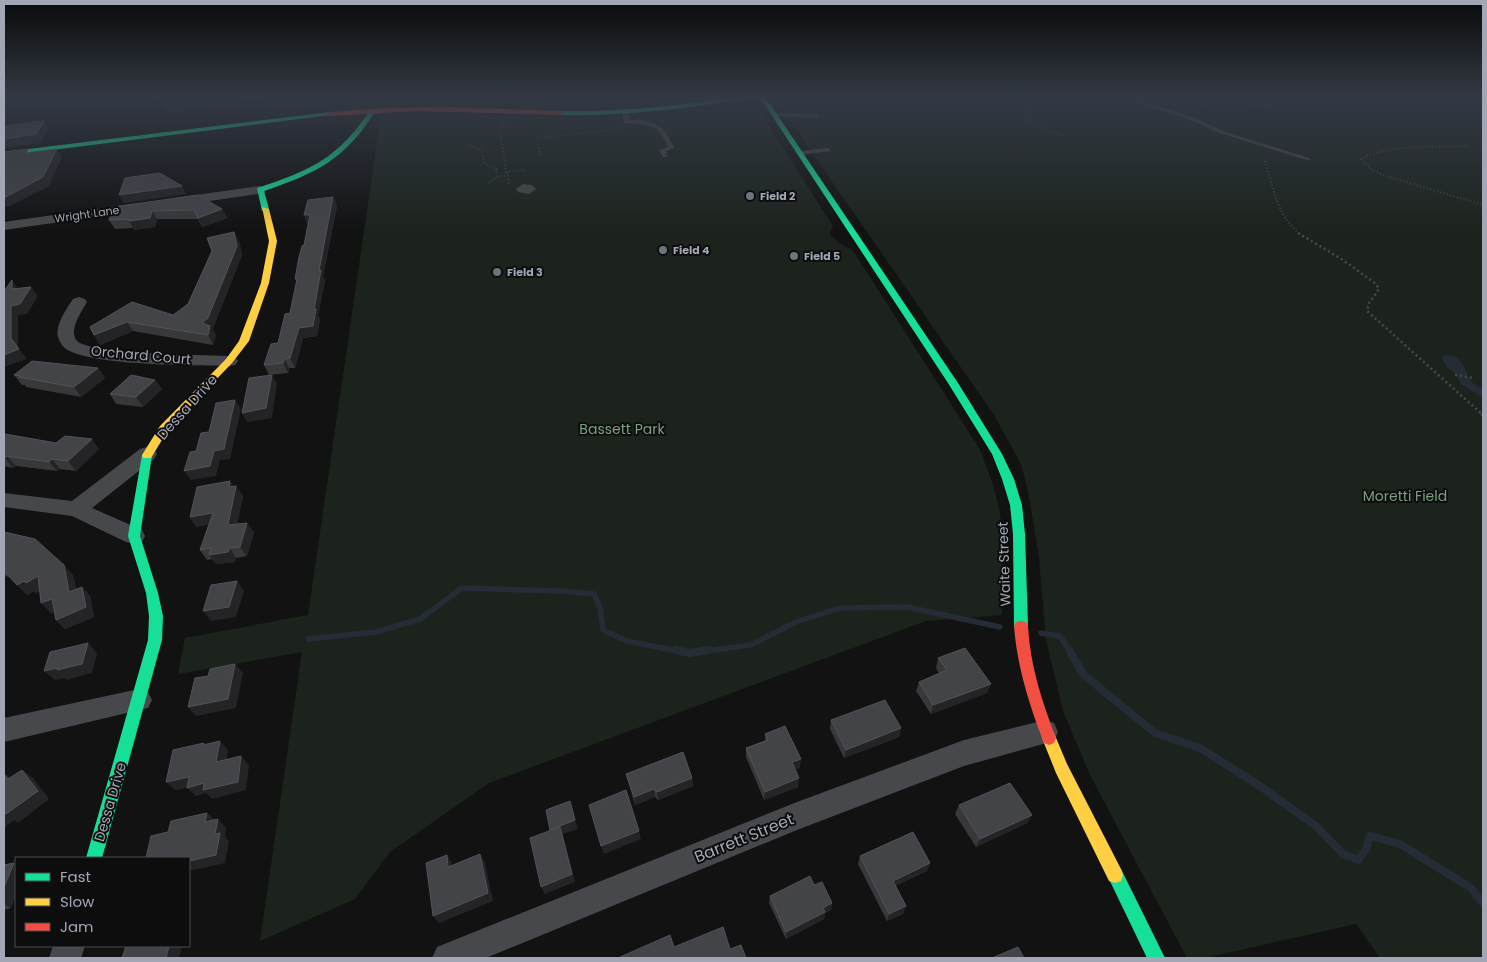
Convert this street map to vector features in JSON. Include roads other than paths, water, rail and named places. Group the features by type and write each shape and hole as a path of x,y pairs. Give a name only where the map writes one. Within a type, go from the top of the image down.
{"street":[{"path":"4,154 106,141"},
{"path":"260,190 287,181 343,151 353,141"},
{"name":"Waite Street","path":"792,141 982,427 997,454 1008,479 1016,505 1019,534 1021,631 1031,689 1045,732 1089,826 1156,958"},
{"name":"Wright Lane","path":"4,226 260,190"},
{"name":"Dessa Drive","path":"94,857 154,640 156,616 152,593 134,536 147,454 164,428 229,361 244,341 265,283 273,241 260,190"},
{"name":"Orchard Court","path":"79,302 67,324 66,336 71,345 85,351 124,356 229,361"},
{"path":"76,509 147,454"},
{"path":"4,500 76,509 134,536"},
{"path":"4,730 139,700"},
{"name":"Barrett Street","path":"448,958 806,813 964,753 1045,732"}],"lane":[{"path":"665,156 662,150 671,148 667,141"},
{"path":"1248,141 1309,159"},
{"path":"800,153 828,150"}],"waterway":[{"path":"308,639 376,632 420,619 462,588 562,591 594,594 600,607 603,630 627,641 682,652"},
{"path":"699,652 751,645 796,622 840,608 907,607 1000,627"},
{"path":"1041,633 1060,636 1070,652"},
{"path":"676,650 689,653 709,650"},
{"path":"1069,650 1084,675 1155,733 1200,748 1257,784 1316,826 1343,854 1358,860 1366,849 1370,836 1400,844 1471,888 1483,903"}],"place":[{"name":"Field 2","path":"750,196"},
{"name":"Field 4","path":"663,250"},
{"name":"Field 5","path":"794,256"},
{"name":"Field 3","path":"497,272"}],"park label":[{"name":"Bassett Park","path":"622,429"},
{"name":"Moretti Field","path":"1405,496"}]}
